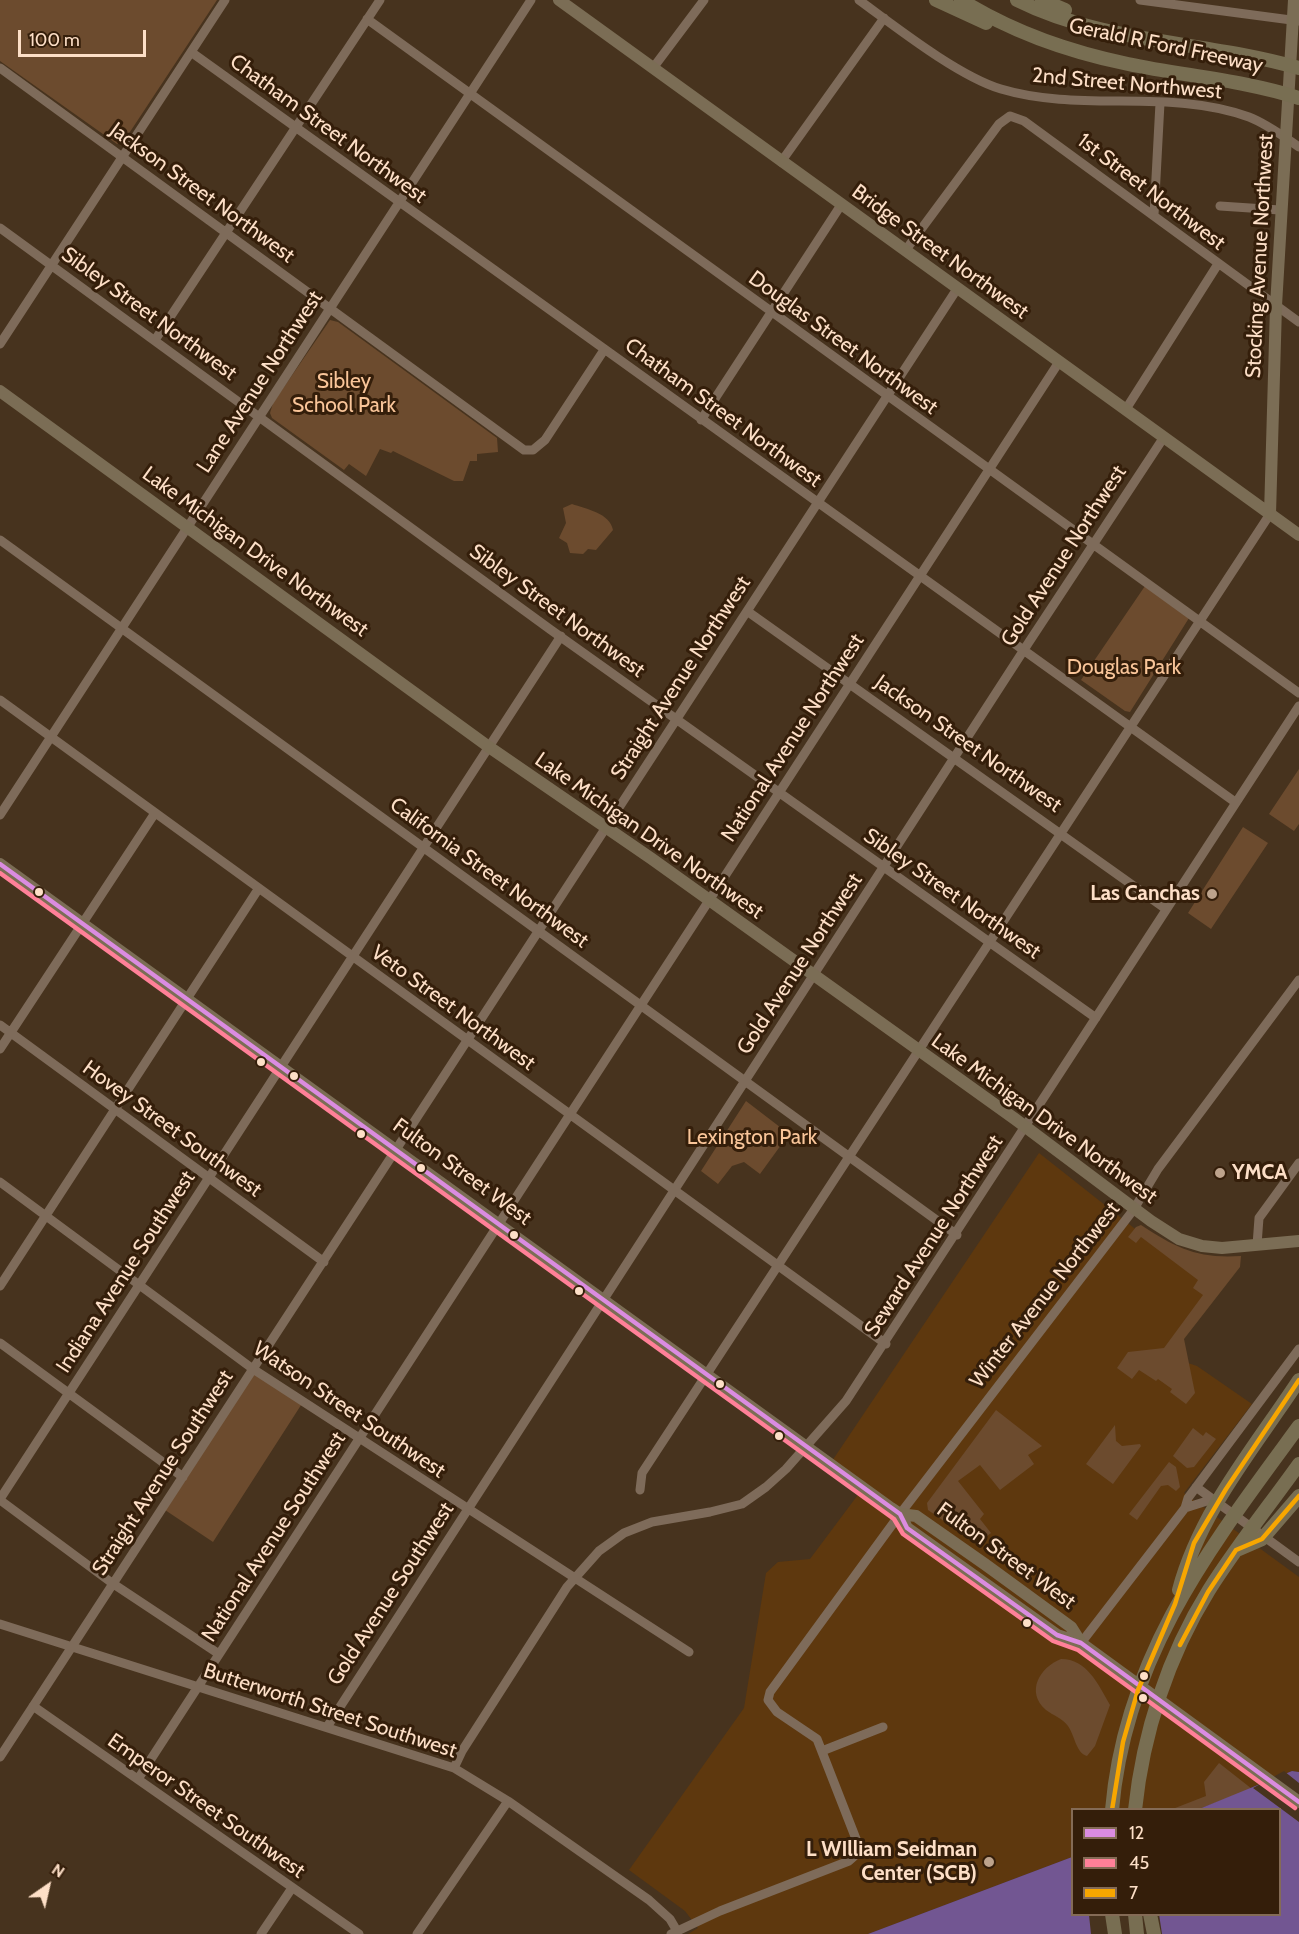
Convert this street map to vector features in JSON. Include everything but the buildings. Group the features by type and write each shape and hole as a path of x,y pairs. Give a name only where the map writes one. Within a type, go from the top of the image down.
{"highway":[{"path":"936,0 1056,53 1118,69 1128,64"},
{"name":"Gerald R Ford Freeway","path":"961,0 1002,23 1039,39 1128,64 1252,85 1299,98"},
{"name":"Gerald R Ford Freeway","path":"1017,0 1089,27 1128,36 1254,56 1299,68"},
{"path":"1042,0 1128,36"},
{"path":"1175,1604 1187,1560 1209,1517 1299,1380"},
{"path":"1112,1808 1123,1742 1149,1659 1175,1604 1224,1528 1299,1426"},
{"path":"1135,1808 1144,1752 1170,1667 1195,1614 1299,1464"},
{"path":"1242,1546 1262,1539 1299,1497"},
{"path":"1112,1916 1115,1934"},
{"path":"1135,1916 1137,1934"},
{"path":"1150,1916 1154,1934"}],"main road":[{"name":"Bridge Street Northwest","path":"559,0 1299,534"},
{"name":"Stocking Avenue Northwest","path":"1270,514 1280,210 1295,21 1294,0"},
{"name":"Lake Michigan Drive Northwest","path":"0,391 188,525 489,747 710,901 1025,1126 1134,1209 1186,1241 1222,1248 1299,1241"},
{"name":"Fulton Street West","path":"0,864 900,1514 907,1528 1057,1635 1082,1643 1299,1802"}],"street":[{"path":"0,344 225,0"},
{"path":"154,340 380,0"},
{"name":"Lane Avenue Northwest","path":"0,815 328,308 531,0"},
{"path":"653,68 704,0"},
{"path":"781,162 884,18 859,0"},
{"path":"1140,0 1295,21"},
{"name":"2nd Street Northwest","path":"884,18 961,70 987,84 1015,92 1205,106 1236,112 1256,120 1299,147"},
{"name":"Douglas Street Northwest","path":"367,19 771,314 1299,693"},
{"name":"Chatham Street Northwest","path":"191,51 399,203 1235,802"},
{"name":"Jackson Street Northwest","path":"0,68 514,444 528,451 538,447 544,440 604,350"},
{"path":"1154,215 1160,104"},
{"name":"1st Street Northwest","path":"905,251 999,124 1010,116 1024,121 1299,322"},
{"path":"701,420 841,205"},
{"path":"1220,206 1280,210"},
{"name":"Sibley Street Northwest","path":"0,228 676,719 1096,1018"},
{"path":"1125,409 1218,264"},
{"name":"Straight Avenue Northwest","path":"397,1149 957,288"},
{"name":"National Avenue Northwest","path":"500,1224 1059,362"},
{"name":"Gold Avenue Northwest","path":"603,1299 1164,437"},
{"path":"640,1490 642,1473 1129,726 1270,514"},
{"name":"California Street Northwest","path":"0,540 957,1234"},
{"name":"Jackson Street Northwest","path":"747,611 1166,909"},
{"name":"Indiana Avenue Southwest","path":"0,1499 561,636"},
{"name":"Veto Street Northwest","path":"0,700 886,1344"},
{"name":"Seward Avenue Northwest","path":"454,1768 462,1751 574,1578 599,1551 624,1533 652,1522 711,1512 741,1504 766,1487 807,1447 846,1401 886,1344 1299,706"},
{"path":"0,1049 155,813"},
{"path":"0,1286 259,888"},
{"name":"Winter Avenue Northwest","path":"822,1750 812,1733 773,1708 768,1700 773,1686 900,1514 1134,1209 1158,1169 1299,980"},
{"name":"Hovey Street Southwest","path":"0,1025 324,1262"},
{"name":"Straight Avenue Southwest","path":"0,1757 397,1149"},
{"path":"1257,1245 1258,1218 1299,1163"},
{"name":"Watson Street Southwest","path":"0,1182 253,1369 689,1652"},
{"name":"National Avenue Southwest","path":"138,1779 500,1224"},
{"name":"Gold Avenue Southwest","path":"327,1727 603,1299"},
{"path":"0,1343 183,1477"},
{"path":"1082,1643 1185,1508 1188,1498 1299,1349"},
{"path":"1196,1487 1299,1562"},
{"path":"0,1499 112,1583 219,1654"},
{"path":"1185,1508 1207,1501 1218,1503"},
{"name":"Butterworth Street Southwest","path":"0,1624 454,1768 508,1800 656,1905 674,1932"},
{"name":"Emperor Street Southwest","path":"33,1706 359,1934"},
{"path":"674,1932 849,1862 858,1853 858,1843 822,1750 884,1727"},
{"path":"417,1934 508,1800"},
{"path":"261,1934 292,1888"}],"shaded area":[{"path":"1039,1153 1134,1228 1178,1256 1234,1263 1182,1334 1188,1363 1197,1366 1252,1404 1184,1493 1299,1577 1299,1772 1292,1771 1201,1808 1071,1808 1071,1857 868,1934 688,1934 698,1928 685,1911 629,1870 744,1708 766,1573 778,1562 810,1559 863,1488 830,1464"},
{"path":"1292,1771 1299,1772 1299,1934 868,1934 1071,1857 1071,1916 1281,1916 1281,1808 1201,1808"}],"green space":[{"path":"0,0 217,0 124,141 117,144 0,61"},
{"name":"Sibley School Park","path":"330,320 338,322 497,438 498,452 477,454 477,461 470,461 463,481 454,481 393,451 391,453 380,449 366,476 349,464 344,470 272,418 270,413 273,403"},
{"path":"572,504 597,512 611,524 613,530 596,550 588,549 583,554 570,553 567,543 559,538 566,523 563,508"},
{"name":"Douglas Park","path":"1145,586 1189,618 1130,712 1125,711 1081,680"},
{"path":"1299,769 1299,824 1294,831 1269,814"},
{"path":"1243,827 1268,843 1211,929 1188,913"},
{"name":"Lexington Park","path":"746,1101 789,1134 760,1174 744,1162 732,1166 718,1184 701,1171"},
{"path":"1141,1225 1177,1246 1200,1254 1241,1256 1240,1267 1184,1339 1195,1393 1186,1404 1170,1392 1172,1389 1158,1379 1156,1381 1139,1370 1132,1379 1117,1368 1128,1352 1164,1348 1203,1295 1193,1288 1198,1280 1141,1237 1136,1243 1128,1237 1136,1227"},
{"path":"253,1369 303,1402 213,1542 162,1508"},
{"path":"996,1410 1042,1446 1028,1455 1034,1464 1000,1490 980,1465 958,1481 984,1514 980,1519 991,1533 977,1544 928,1510 927,1503"},
{"path":"1115,1425 1116,1441 1122,1446 1140,1444 1141,1446 1113,1484 1086,1464"},
{"path":"1193,1428 1203,1436 1206,1432 1216,1439 1194,1467 1187,1468 1173,1456"},
{"path":"1169,1462 1176,1467 1180,1487 1176,1491 1168,1485 1161,1486 1137,1520 1129,1514"},
{"path":"1061,1659 1078,1663 1085,1668 1096,1681 1110,1705 1095,1746 1087,1756 1078,1748 1068,1726 1046,1710 1037,1696 1036,1688 1041,1674"},
{"path":"1219,1763 1252,1789 1202,1808 1175,1808 1206,1796 1204,1782"}],"pier":[{"path":"1284,1771 1299,1783 1299,1822 1281,1808 1253,1788"},
{"path":"1089,1916 1159,1916 1162,1934 1091,1934"}],"transit line":[{"name":"12","path":"0,864 900,1514 907,1528 1057,1635 1081,1643 1299,1802"},
{"name":"45","path":"0,873 894,1519 903,1534 1053,1641 1078,1650 1295,1808"},
{"name":"7","path":"1112,1808 1123,1742 1138,1690 1175,1604 1194,1543 1226,1489 1299,1380"},
{"name":"7","path":"1180,1645 1208,1592 1236,1550 1262,1539 1299,1496"}],"place":[{"name":"Las Canchas","path":"1212,894"},
{"name":"YMCA","path":"1220,1173"},
{"name":"L WIlliam Seidman Center (SCB)","path":"989,1862"}]}
